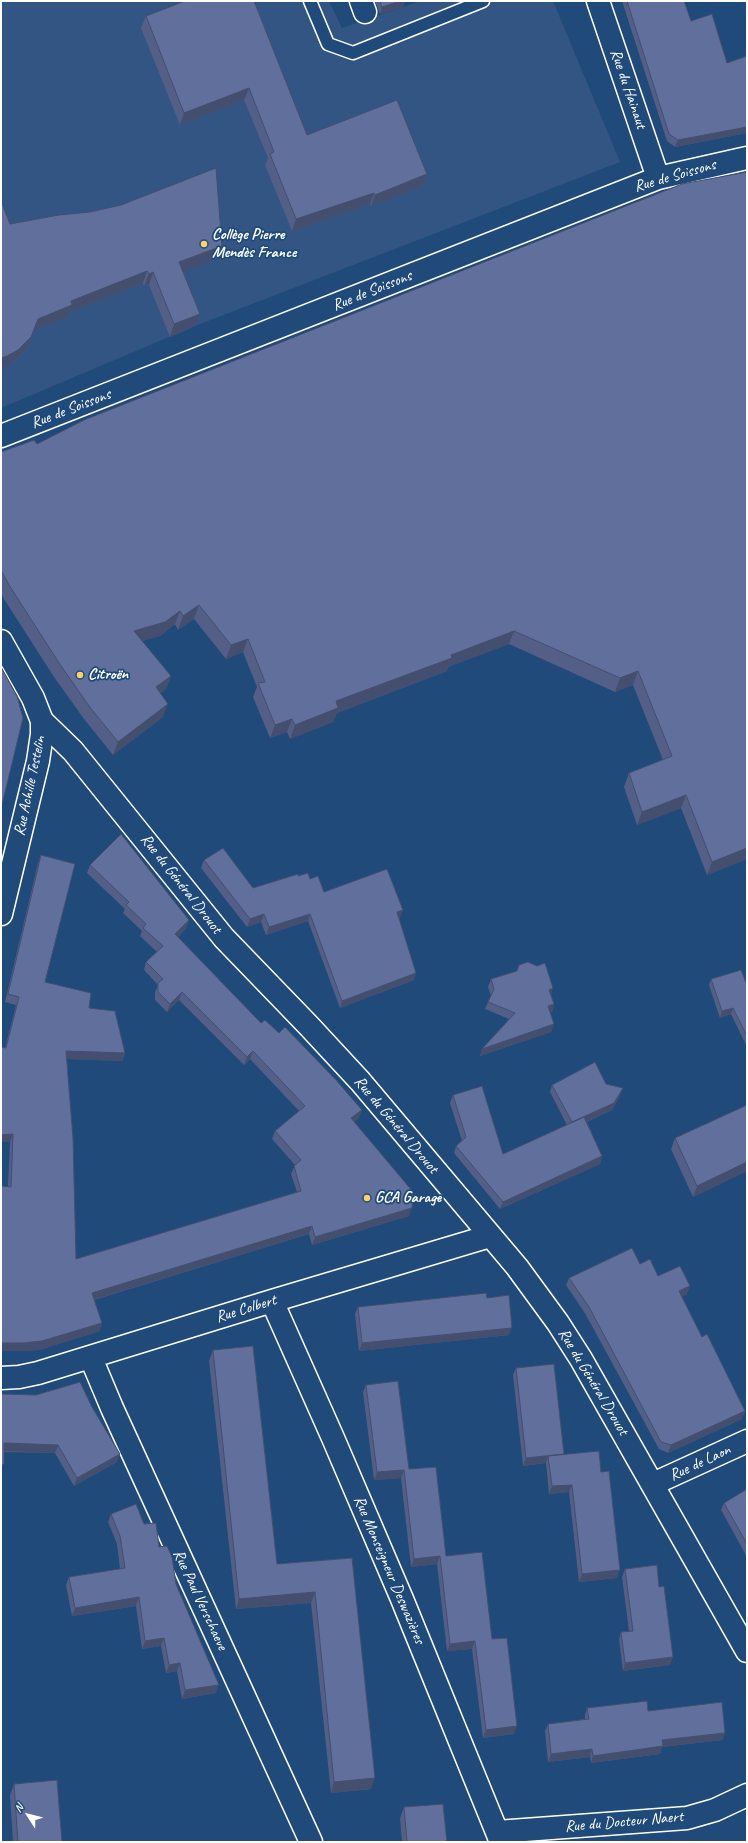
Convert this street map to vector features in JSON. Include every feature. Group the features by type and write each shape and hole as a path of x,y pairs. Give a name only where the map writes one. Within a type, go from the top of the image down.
{"street":[{"name":"Rue du Hainaut","path":"598,1 658,178"},
{"name":"Rue de Soissons","path":"1,436 658,178 747,158"},
{"name":"Rue Achille Testelin","path":"1,641 33,698 42,721 42,734 38,761 1,914"},
{"name":"Rue du Général Drouot","path":"42,721 73,751 224,938 360,1081 517,1267 558,1323 602,1395 747,1651"},
{"name":"Rue Colbert","path":"1,1378 19,1377 38,1373 91,1358 272,1301 490,1236"},
{"name":"Rue Monseigneur Deswazières","path":"272,1301 333,1438 499,1837"},
{"name":"Rue Paul Verschaeve","path":"91,1358 112,1408 310,1842"},
{"name":"Rue de Laon","path":"653,1484 747,1441"},
{"name":"Rue du Docteur Naert","path":"499,1837 687,1818 715,1810 747,1795"}],"lane":[{"path":"310,1 328,44 353,53 483,1"}],"shaded area":[{"name":"Collège Pierre Mendès France","path":"1,1 329,1 342,28 421,1 553,1 620,162 195,326 1,408"}],"building":[{"path":"185,1 254,1 307,135 397,100 427,174 375,195 374,193 296,219 270,154 274,152 249,88 184,113 146,16"},
{"path":"380,1 400,1 382,7"},
{"path":"627,1 684,1 691,21 712,14 727,63 747,56 747,127 678,140 669,134"},
{"path":"216,168 222,246 179,262 200,314 174,324 153,272 149,274 147,271 71,301 72,305 38,319 31,337 18,350 1,358 1,201 10,224 59,215 90,212 121,205"},
{"path":"747,172 747,848 712,862 686,795 642,812 629,773 672,756 638,671 620,678 514,631 451,655 452,658 336,701 338,708 295,725 292,719 275,725 258,683 265,682 248,639 231,645 199,605 183,616 180,611 165,622 134,631 171,676 156,687 168,704 118,742 89,706 59,663 1,570 1,452 34,440 37,444 84,420 682,184"},
{"path":"1,667 17,696 23,718 1,809"},
{"path":"121,834 189,920 175,934 261,1023 265,1020 279,1033 285,1027 336,1080 362,1110 351,1118 414,1193 412,1208 315,1237 312,1226 92,1293 102,1323 42,1341 1,1343 1,1186 11,1187 13,1134 1,1135 1,1047 6,1048 19,997 8,994 41,855 75,864 45,982 91,993 89,1008 115,1011 125,1053 66,1051 73,1138 76,1259 301,1191 294,1166 301,1160 275,1131 305,1106 253,1051 247,1057 182,992 170,1004 158,992 158,983 163,979 146,962 163,946 143,928 146,924 126,905 129,902 90,865"},
{"path":"223,848 253,888 298,874 298,876 308,873 310,879 318,876 324,892 387,869 403,910 397,912 416,973 342,1001 310,914 269,927 264,914 250,919 204,860"},
{"path":"528,962 537,966 545,963 553,988 549,990 554,1004 548,1006 554,1024 482,1049 515,1013 488,1002 494,989 491,979 517,971 519,965"},
{"path":"741,970 747,985 747,1036 733,1008 722,1011 711,979"},
{"path":"595,1062 606,1084 623,1088 614,1103 572,1122 552,1085"},
{"path":"482,1086 503,1154 584,1117 602,1156 503,1202 456,1146 466,1137 453,1095"},
{"path":"747,1105 747,1162 697,1186 675,1138"},
{"path":"632,1248 640,1264 650,1259 658,1276 680,1266 690,1286 679,1291 702,1337 707,1334 745,1411 671,1445 661,1442 589,1307 569,1278"},
{"path":"486,1293 487,1298 509,1295 512,1328 362,1343 358,1307"},
{"path":"253,1346 277,1564 352,1558 375,1778 334,1782 315,1592 239,1599 213,1350"},
{"path":"554,1364 564,1454 526,1458 516,1368"},
{"path":"398,1381 409,1469 436,1467 446,1556 482,1552 492,1639 507,1638 517,1726 486,1730 475,1641 450,1644 440,1556 414,1559 404,1470 377,1472 366,1385"},
{"path":"80,1382 92,1407 120,1454 77,1478 58,1445 4,1443 4,1464 1,1466 1,1394 36,1395"},
{"path":"599,1451 601,1472 609,1471 620,1570 582,1574 572,1485 552,1486 548,1456"},
{"path":"747,1489 747,1544 724,1503"},
{"path":"136,1504 144,1524 156,1523 159,1547 167,1546 172,1557 176,1584 219,1685 185,1690 180,1663 169,1665 164,1638 145,1641 139,1597 75,1608 69,1577 125,1568 120,1536 111,1514"},
{"path":"657,1565 659,1587 664,1586 673,1657 625,1663 621,1632 633,1631 625,1569"},
{"path":"647,1701 648,1711 722,1702 725,1733 662,1740 663,1746 593,1756 592,1749 551,1754 548,1724 589,1719 587,1708"},
{"path":"57,1780 62,1842 18,1842 14,1784"},
{"path":"443,1804 447,1842 407,1842 404,1807"}],"place":[{"name":"Collège Pierre Mendès France","path":"204,244"},
{"name":"Citroën","path":"80,675"},
{"name":"GCA Garage","path":"367,1198"}]}
